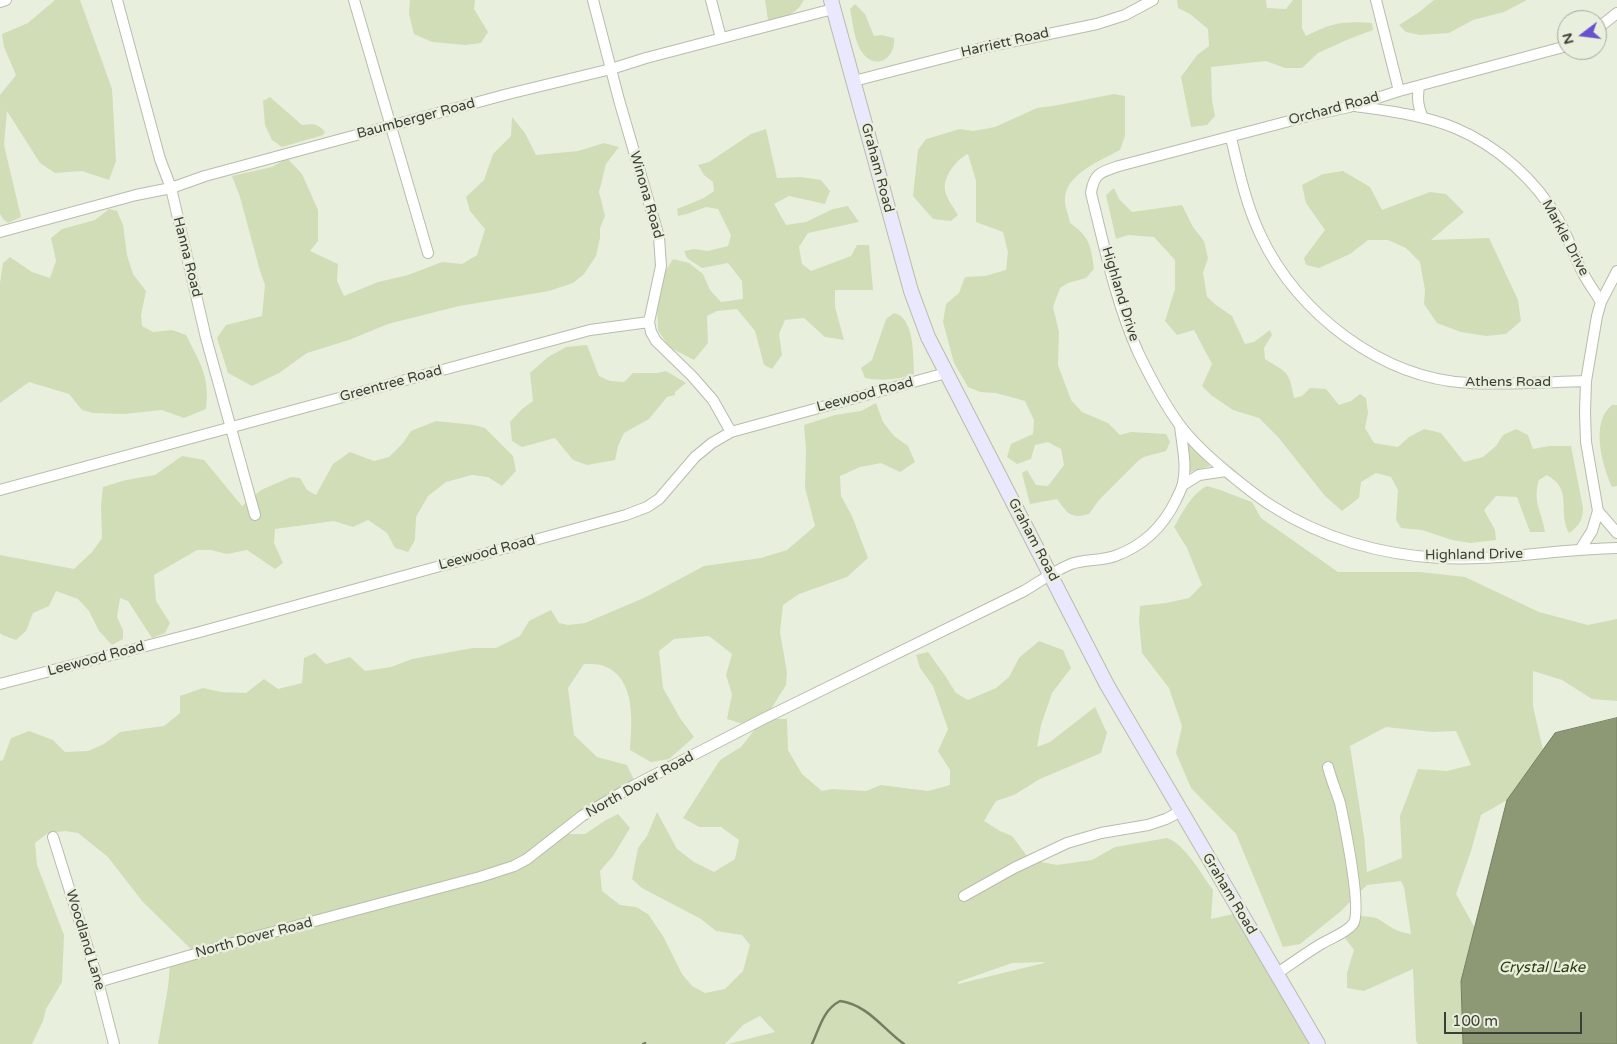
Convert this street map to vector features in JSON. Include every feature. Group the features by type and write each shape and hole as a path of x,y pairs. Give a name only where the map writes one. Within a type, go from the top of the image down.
{"main road":[{"name":"Graham Road","path":"832,5 911,290 928,338 1107,685 1318,1044"}],"street":[{"path":"0,2 6,0"},
{"name":"Hanna Road","path":"117,0 160,158 171,188 206,338 255,515"},
{"path":"354,0 428,253"},
{"name":"Winona Road","path":"594,0 619,100 659,237 660,273 649,322"},
{"path":"711,0 721,38"},
{"name":"Harriett Road","path":"854,80 986,47 1097,24 1124,15 1153,0"},
{"path":"1376,0 1399,91"},
{"name":"Baumberger Road","path":"0,232 136,195 171,188 205,176 508,94 611,69 832,5"},
{"path":"1607,21 1617,13"},
{"name":"Orchard Road","path":"1102,172 1312,115 1352,106 1399,91 1557,49"},
{"path":"1419,86 1418,107 1423,118"},
{"name":"Markle Drive","path":"1352,106 1423,118 1455,128 1480,141 1508,160 1543,195 1559,221 1583,273 1601,302"},
{"name":"Athens Road","path":"1230,138 1249,207 1272,257 1304,300 1322,318 1350,340 1386,360 1414,371 1453,381 1498,384 1586,381"},
{"name":"Highland Drive","path":"1102,172 1094,179 1091,193 1121,303 1141,357 1180,426 1204,451 1259,498 1294,519 1332,535 1378,550 1415,556 1463,558 1617,548"},
{"path":"1580,550 1592,531 1598,510 1586,442 1586,381 1597,316 1601,302 1617,271"},
{"path":"649,322 651,332 656,341 692,376 713,400 731,432"},
{"name":"Greentree Road","path":"0,490 590,330 649,322"},
{"name":"Leewood Road","path":"0,684 592,525 639,510 659,499 703,449 731,432 946,373"},
{"path":"1180,426 1184,460 1183,485"},
{"path":"1183,485 1199,475 1226,471"},
{"name":"North Dover Road","path":"98,982 514,866 533,855 588,812 633,786 763,719 1024,591 1072,564 1112,557 1140,544 1160,525 1173,507 1183,485"},
{"path":"1598,510 1617,534"},
{"path":"1276,974 1322,943 1349,928 1356,918 1357,910 1353,877 1343,817 1328,767"},
{"path":"964,896 1014,868 1067,844 1101,833 1148,825 1166,819 1180,811"},
{"name":"Woodland Lane","path":"54,837 98,982 114,1044"}],"shaded area":[{"path":"55,0 80,0 112,89 116,161 109,180 82,171 55,173 40,163 7,111 4,145 21,217 8,223 0,214 0,95 16,75 4,47 2,34 28,23"},
{"path":"410,0 475,0 474,9 488,32 481,43 465,45 432,42 414,34 409,14"},
{"path":"765,0 804,0 798,9 789,15 768,20"},
{"path":"1177,0 1266,0 1267,8 1286,9 1293,0 1302,0 1302,28 1306,36 1323,28 1353,22 1372,23 1373,30 1318,53 1302,68 1285,68 1266,61 1211,67 1212,100 1215,116 1207,125 1191,127 1181,77 1197,55 1209,46 1208,29 1190,14 1178,8"},
{"path":"1434,0 1527,0 1504,12 1473,20 1449,33 1420,35 1406,32 1399,25"},
{"path":"855,4 865,14 874,36 882,35 894,38 892,51 885,59 875,61 869,59 858,45 850,9"},
{"path":"1114,94 1125,96 1125,136 1120,150 1085,169 1077,176 1067,191 1065,200 1070,223 1086,238 1092,254 1094,269 1086,278 1068,283 1060,288 1053,307 1059,332 1058,365 1071,400 1082,412 1108,423 1120,435 1131,432 1166,434 1170,442 1166,451 1139,460 1099,500 1089,514 1078,516 1067,512 1057,499 1030,504 1022,473 1027,470 1036,485 1048,486 1064,465 1061,449 1048,442 1035,445 1031,459 1017,464 1007,457 1011,444 1033,434 1034,420 1025,401 996,393 980,392 968,387 954,363 943,322 946,304 959,293 965,277 985,276 1006,270 1008,252 1003,232 976,222 976,181 968,154 955,164 946,179 945,190 948,200 958,215 951,221 933,219 913,196 918,150 926,139 960,129 973,131 995,127 1037,108"},
{"path":"270,97 302,125 312,124 320,127 325,132 323,135 282,147 272,140 265,125 263,101"},
{"path":"512,117 525,133 536,155 578,151 604,143 619,147 606,164 599,192 605,216 600,228 596,256 584,274 573,283 549,291 459,306 388,324 349,340 307,353 279,373 252,386 228,373 217,338 226,325 262,316 265,285 240,197 232,176 272,167 287,158 302,174 318,210 318,241 310,251 338,264 337,281 344,296 378,282 408,275 442,262 462,264 477,255 485,229 470,211 466,197 484,180 493,154 511,136"},
{"path":"766,129 777,178 801,177 821,180 830,191 825,204 789,196 774,204 786,225 806,222 833,209 848,206 859,222 808,233 799,247 802,264 811,271 851,256 857,245 869,245 873,290 835,290 835,307 844,340 825,337 804,318 785,320 779,334 782,355 772,369 764,365 755,331 737,309 717,311 707,316 708,343 694,360 669,347 658,330 657,302 665,272 673,259 689,263 703,274 710,290 721,302 743,299 742,281 728,263 702,268 687,258 684,251 694,249 708,251 728,246 731,235 718,209 706,207 678,216 677,209 704,198 714,191 713,182 704,175 698,165 709,162 751,134"},
{"path":"1343,171 1370,187 1382,210 1430,192 1446,194 1464,212 1431,240 1489,238 1518,300 1521,321 1506,334 1486,336 1461,332 1437,323 1424,304 1425,290 1420,262 1406,248 1388,240 1368,240 1350,254 1319,268 1306,265 1304,258 1325,230 1306,203 1302,185 1323,174"},
{"path":"1114,188 1119,199 1132,212 1182,205 1193,227 1204,241 1208,258 1203,273 1207,297 1232,316 1245,344 1254,342 1270,330 1272,335 1264,348 1265,359 1286,373 1294,398 1302,396 1310,388 1326,389 1339,405 1351,401 1360,394 1366,398 1368,413 1365,428 1374,443 1398,447 1409,437 1424,429 1441,433 1464,462 1483,457 1496,446 1503,435 1516,429 1528,435 1533,449 1549,446 1571,446 1583,508 1578,525 1569,533 1564,517 1563,494 1555,481 1547,475 1539,480 1537,487 1538,506 1545,532 1530,532 1517,497 1496,496 1484,510 1495,530 1496,540 1470,543 1452,540 1422,530 1401,528 1396,520 1398,490 1391,477 1376,473 1361,482 1359,498 1342,511 1325,496 1278,437 1259,418 1233,410 1211,395 1202,386 1212,364 1194,330 1177,335 1165,321 1175,289 1175,260 1154,237 1128,235 1116,239 1106,195"},
{"path":"109,209 117,211 123,225 127,255 133,274 146,291 141,315 142,326 153,332 172,330 186,335 203,370 207,387 206,409 184,418 162,410 124,414 93,413 82,410 69,394 29,382 0,403 0,283 3,263 10,257 32,272 50,278 56,261 51,238 62,229 95,220"},
{"path":"894,313 901,316 909,330 913,349 914,374 890,379 865,378 861,368 872,360 886,319"},
{"path":"587,345 599,376 610,381 624,382 633,373 666,371 686,383 675,392 675,395 667,397 649,419 624,433 618,446 615,460 587,465 573,460 555,438 522,447 512,441 510,422 522,409 533,401 530,373 548,357 566,347"},
{"path":"876,403 883,422 894,436 908,446 915,462 900,472 881,463 860,467 840,476 841,496 852,516 868,558 847,577 799,594 783,605 780,632 787,673 786,685 771,709 749,726 727,719 732,694 726,675 732,654 709,636 674,639 659,651 663,688 680,718 694,737 669,759 651,762 630,750 630,702 622,680 604,666 584,664 568,688 574,735 597,757 627,765 636,784 558,834 585,834 618,814 630,828 613,856 600,871 602,891 620,905 636,907 648,914 663,936 682,974 692,986 705,993 725,989 743,971 750,945 742,935 716,931 701,919 642,888 632,879 638,848 647,836 657,812 677,849 694,862 714,872 735,859 739,840 721,827 699,827 683,818 720,760 741,747 763,719 787,719 788,750 802,774 822,791 832,789 866,791 881,785 928,791 950,785 950,770 938,751 948,729 933,686 920,668 916,655 928,652 956,693 968,700 996,688 1009,677 1019,658 1039,641 1063,650 1071,668 1052,693 1041,725 1037,747 1050,742 1095,707 1107,733 1101,753 1040,779 1014,795 996,801 984,821 1012,836 1030,860 1057,865 1092,860 1115,847 1167,838 1174,841 1187,853 1213,890 1211,919 1233,914 1310,1044 728,1044 775,1032 760,1016 743,1025 725,1044 158,1044 170,965 195,953 142,901 108,857 78,833 65,831 48,833 35,843 37,865 64,935 62,982 46,1009 43,1021 32,1044 0,1044 0,761 3,760 11,738 29,731 53,740 65,752 88,751 104,744 120,732 164,726 180,713 180,696 203,688 221,692 246,693 264,679 278,689 302,683 304,658 315,653 326,664 350,657 365,671 391,667 412,659 473,648 496,648 520,636 529,621 551,610 559,623 568,625 585,623 646,597 704,566 761,558 787,550 815,526 805,488 806,450 804,425 835,415 861,411","holes":["1012,963 1044,963 958,984 958,982"]},
{"path":"1612,405 1617,405 1617,486 1612,487 1602,456 1600,433 1601,422 1605,413"},
{"path":"436,421 485,428 513,456 516,471 502,486 488,477 472,475 446,482 428,496 416,517 415,540 408,552 395,548 387,533 368,520 353,527 334,521 275,529 274,543 283,563 275,569 247,550 227,554 211,550 197,550 154,575 156,601 170,623 165,633 152,638 128,601 120,598 117,617 123,630 123,639 112,645 99,631 89,611 78,599 56,591 49,606 33,613 26,631 16,640 0,633 0,555 74,569 92,552 102,538 101,505 103,487 126,480 155,475 182,456 204,460 242,506 261,490 291,477 300,478 307,490 316,495 333,464 350,452 374,461 389,457 403,443 411,431"},
{"path":"1189,444 1191,445 1210,466 1190,472"},
{"path":"1207,486 1219,489 1252,502 1261,518 1338,572 1420,572 1465,577 1539,612 1588,625 1617,619 1617,701 1592,699 1562,680 1533,671 1533,706 1543,750 1507,800 1481,815 1456,894 1475,928 1461,981 1463,1044 1418,1044 1416,1041 1413,969 1364,991 1347,988 1347,973 1354,950 1345,938 1354,931 1361,916 1376,918 1397,930 1411,934 1404,887 1401,881 1367,885 1340,912 1300,944 1283,947 1236,834 1191,788 1176,753 1182,726 1169,688 1142,653 1139,621 1140,606 1189,598 1202,585 1187,548 1174,527 1188,504 1201,489","holes":["1386,727 1432,732 1456,731 1471,765 1447,771 1418,769 1400,816 1402,858 1367,872 1364,836 1350,746"]}],"water":[{"name":"Crystal Lake","path":"1617,718 1617,1044 1463,1044 1461,981 1507,800 1555,733"}],"waterway":[{"path":"812,1044 826,1014 840,1001 850,1003 867,1012 904,1044"}]}
